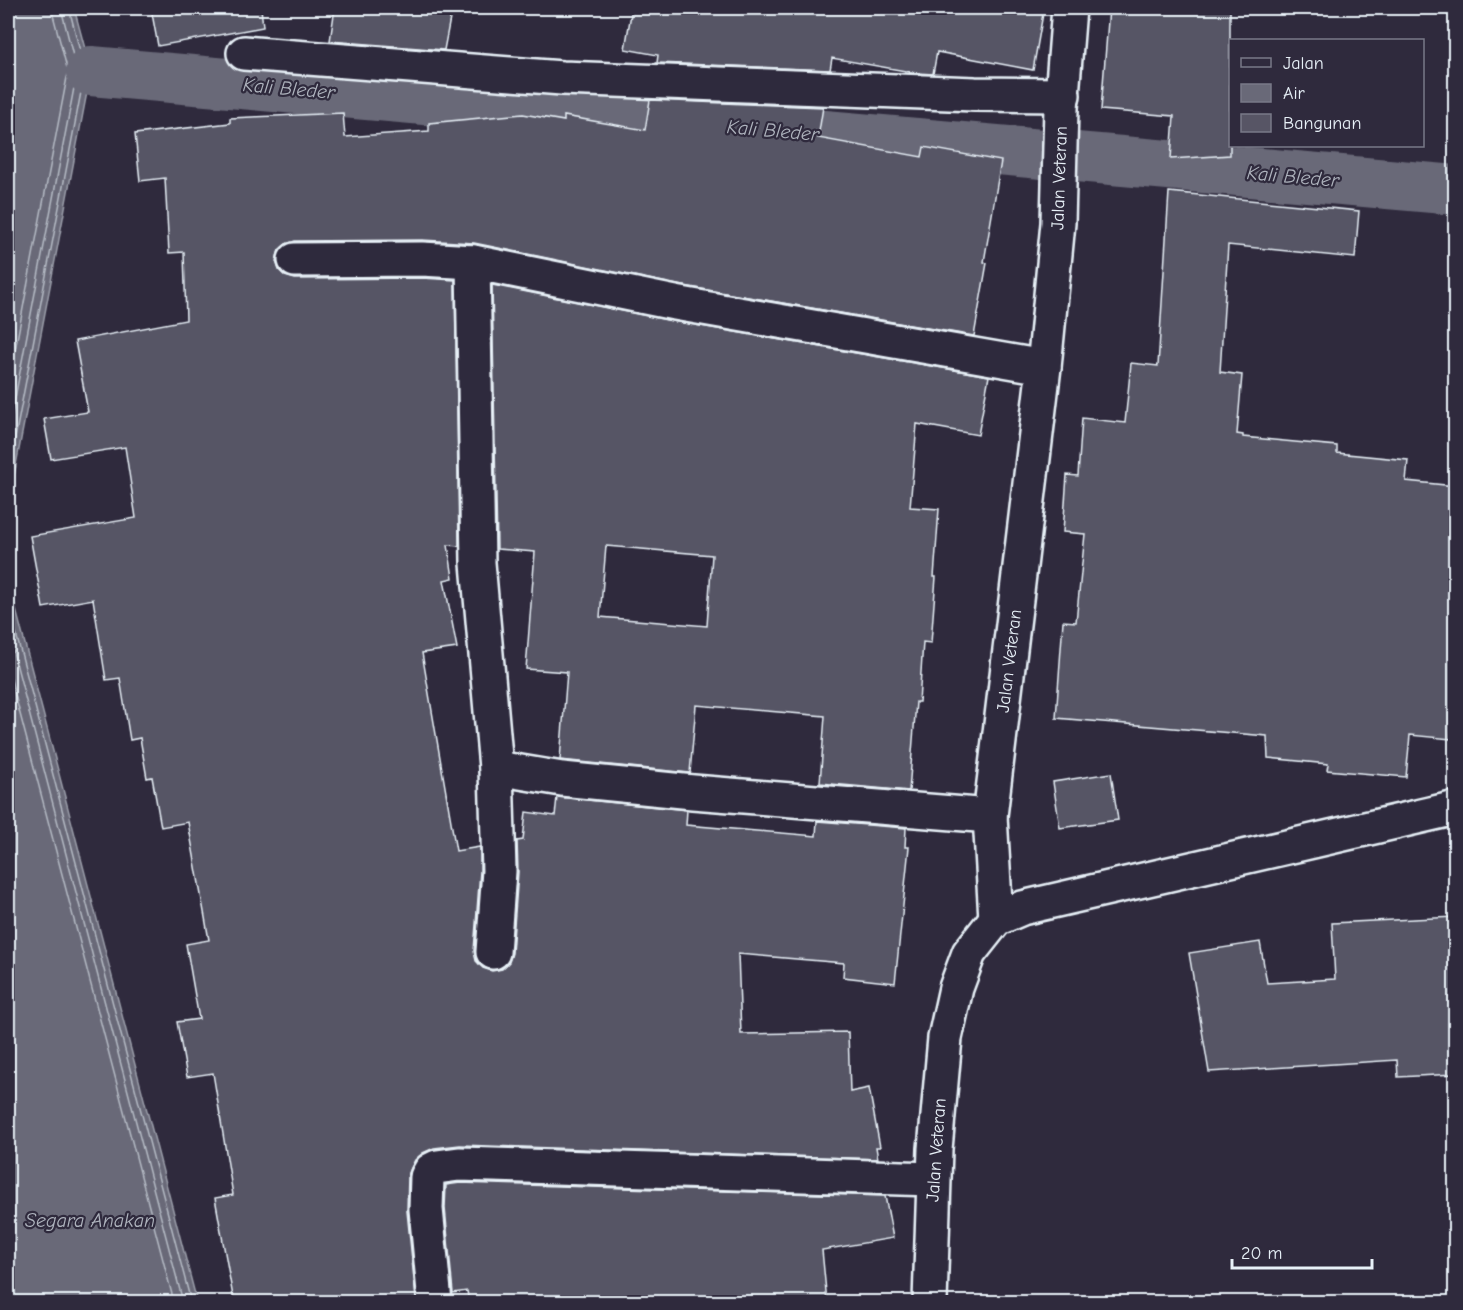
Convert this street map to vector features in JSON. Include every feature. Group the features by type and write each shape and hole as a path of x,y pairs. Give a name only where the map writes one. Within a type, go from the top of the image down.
{"street":[{"name":"Jalan Veteran","path":"930,1302 933,1179 945,1038 956,988 969,953 996,919 990,816 1044,367 1058,223 1062,102 1069,8"},
{"path":"244,53 562,78 975,94 1062,102"},
{"path":"295,260 422,259 473,262 675,303 1044,367"},
{"path":"473,262 478,563 496,768 499,871 493,952"},
{"path":"496,768 562,779 693,792 990,816"},
{"path":"996,919 1022,908 1455,808"},
{"path":"435,1302 426,1188 427,1177 431,1170 437,1167 459,1164 933,1179"}],"water":[{"path":"8,8 74,8 91,71 8,507"},
{"name":"Segara Anakan","path":"8,579 197,1302 8,1302"}],"building":[{"path":"151,8 261,8 263,27 158,46"},
{"path":"335,8 452,8 444,50 330,41"},
{"path":"632,8 1044,8 1033,70 937,52 933,74 832,58 830,70 657,63 658,55 625,49"},
{"path":"1109,8 1230,8 1230,155 1171,159 1174,116 1101,110"},
{"path":"650,100 823,107 818,138 922,157 924,147 1001,161 974,336 678,285 474,243 422,240 295,241 279,250 276,261 279,270 285,276 295,279 455,280 459,546 448,545 453,578 444,580 457,648 422,653 456,851 480,847 474,951 476,961 483,968 492,971 502,969 509,962 512,953 518,872 517,841 523,840 526,812 555,816 557,797 687,810 686,825 816,836 817,821 906,828 905,847 909,847 895,983 843,977 844,963 738,954 741,1034 848,1032 850,1092 869,1088 880,1147 876,1147 878,1159 460,1145 434,1148 415,1160 408,1176 407,1211 416,1299 398,1302 234,1302 215,1198 233,1195 213,1073 187,1077 177,1022 199,1019 186,944 209,940 188,822 161,827 152,777 147,778 140,738 130,740 120,678 106,680 93,599 43,608 30,536 136,518 125,447 51,459 44,419 88,412 75,341 186,320 184,252 169,253 165,178 140,181 135,134 230,123 230,118 343,113 345,137 429,131 429,123 523,114 564,121 564,116 645,130"},
{"path":"1169,192 1359,211 1355,258 1228,245 1220,372 1242,375 1237,434 1243,437 1337,446 1337,453 1408,460 1406,481 1455,486 1455,690 1451,739 1410,735 1406,777 1327,770 1328,764 1268,758 1267,736 1056,718 1063,621 1076,622 1085,534 1063,532 1067,475 1078,476 1082,418 1125,423 1131,363 1158,366"},
{"path":"492,285 672,321 989,376 978,435 917,424 910,507 939,509 931,643 923,642 909,791 820,783 825,716 696,705 690,773 560,760 567,672 526,669 535,552 497,549","holes":["606,546 712,555 707,626 600,617"]},
{"path":"1111,773 1118,820 1060,828 1053,782"},
{"path":"1455,917 1455,1074 1398,1077 1397,1060 1209,1072 1189,953 1260,942 1267,983 1335,979 1332,923"},
{"path":"460,1183 885,1196 893,1238 822,1250 827,1302 469,1302 467,1291 453,1293 445,1208 446,1185"}],"waterway":[{"name":"Kali Bleder","path":"91,71 1456,190"}]}
